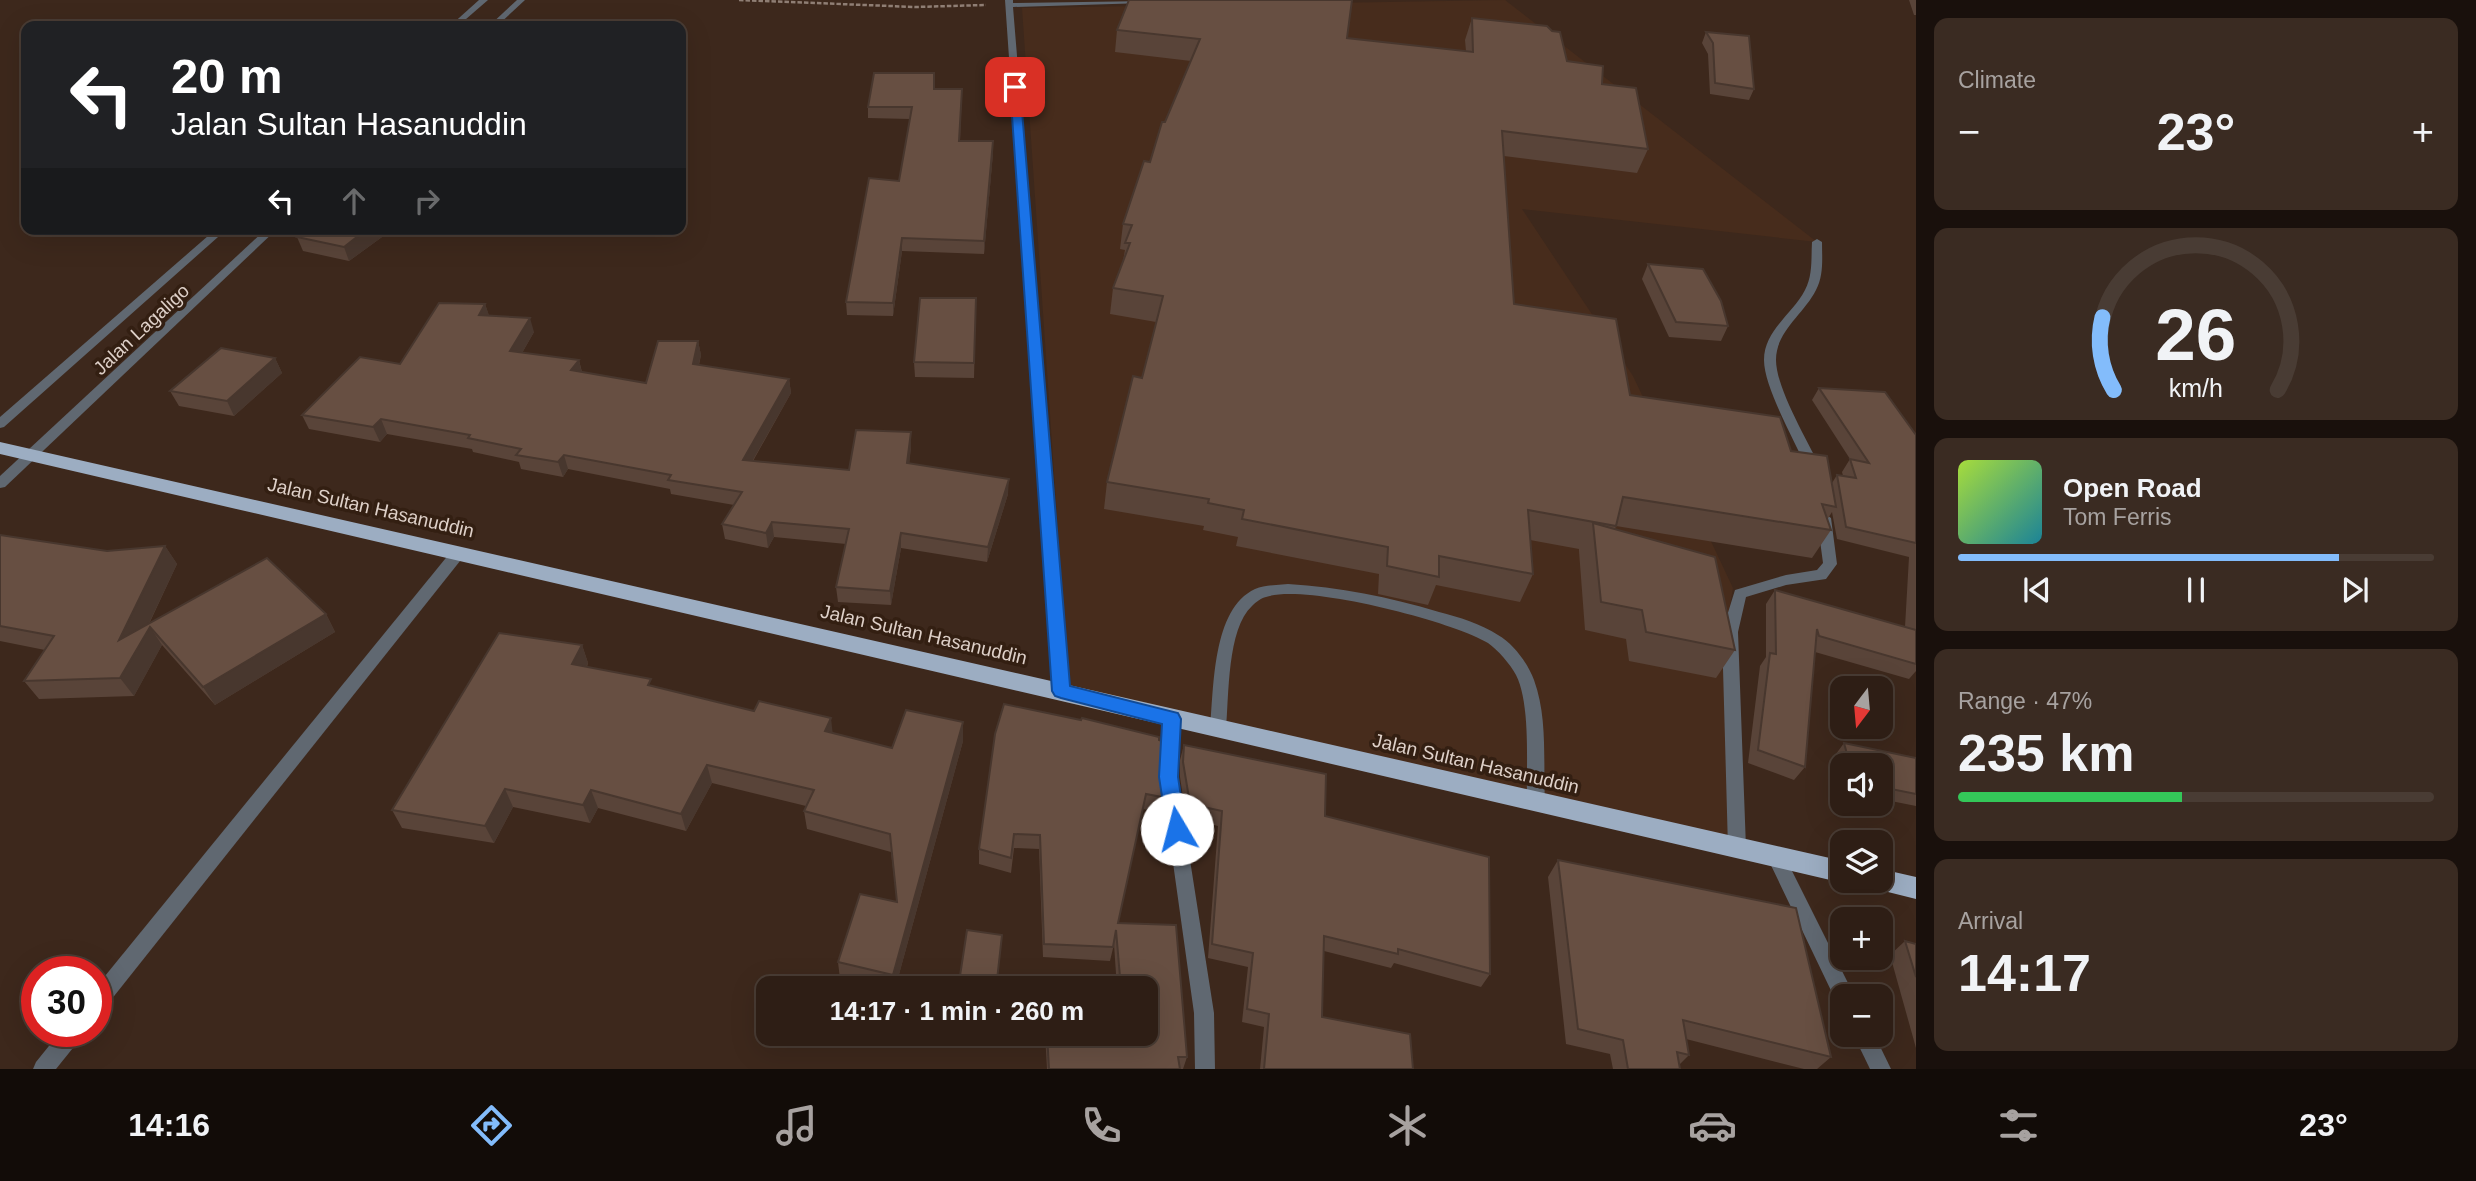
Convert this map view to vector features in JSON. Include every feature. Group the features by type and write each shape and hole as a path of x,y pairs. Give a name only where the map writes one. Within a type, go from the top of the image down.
{"highway":[{"name":"Jalan Sultan Hasanuddin","path":"0,449 459,552 1830,869"},
{"path":"1893,883 1916,888"}],"street":[{"path":"460,21 484,0"},
{"path":"499,21 522,0"},
{"path":"1061,691 1009,2 1153,1"},
{"name":"Jalan Lagaligo","path":"0,424 215,235"},
{"name":"Jalan Lagaligo","path":"0,484 266,235"},
{"path":"1817,242 1815,281 1802,305 1777,334 1770,360 1779,390 1818,482"},
{"path":"1737,848 1730,632 1740,594 1786,580 1821,575 1830,564 1823,502"},
{"path":"112,983 459,552"},
{"path":"1218,729 1230,632 1243,605 1264,591 1307,590 1433,614 1461,623 1495,641 1523,672 1531,705 1536,802"},
{"path":"1172,719 1169,777 1204,1013 1205,1069"},
{"path":"1776,857 1838,984"},
{"path":"43,1069 61,1047"},
{"path":"1870,1047 1881,1069"}],"path":[{"path":"739,0 915,7 1009,2"}],"shaded area":[{"path":"1505,0 1817,242 1522,209 1633,376 1733,588 1726,628 1729,840 1069,690 1022,8"}],"building":[{"path":"1129,0 1352,0 1347,38 1473,52 1472,18 1547,26 1552,31 1560,32 1567,61 1603,66 1602,84 1636,88 1648,149 1502,131 1514,304 1616,319 1630,395 1780,417 1791,451 1827,456 1836,507 1822,504 1831,530 1623,497 1616,526 1528,510 1533,574 1439,556 1439,577 1387,566 1388,547 1242,519 1244,510 1208,503 1209,499 1107,482 1133,376 1142,378 1163,296 1113,288 1130,243 1125,243 1132,225 1123,224 1144,161 1150,162 1162,122 1165,122 1200,39 1117,30"},
{"path":"1706,32 1749,36 1754,89 1715,83 1713,43"},
{"path":"874,73 934,73 934,89 962,89 959,141 993,141 984,241 902,238 893,303 846,302 869,178 899,181 912,107 868,107"},
{"path":"300,235 359,235 344,247 297,237"},
{"path":"1648,264 1703,269 1721,301 1728,326 1676,322"},
{"path":"920,298 976,298 974,363 914,362"},
{"path":"439,303 485,304 479,315 530,318 510,351 579,360 571,370 646,383 658,341 698,341 693,364 789,379 743,460 849,470 856,430 911,432 907,463 1009,479 988,547 901,533 890,591 836,587 849,529 772,522 766,533 722,524 742,492 668,480 671,475 564,455 558,462 516,455 521,449 468,438 470,435 381,419 373,427 302,415 360,357 400,364"},
{"path":"221,348 275,358 227,401 170,391"},
{"path":"1819,388 1885,392 1916,435 1916,543 1846,527 1837,475 1856,478 1850,459 1869,463"},
{"path":"1593,523 1715,557 1735,650 1646,632 1642,610 1601,602"},
{"path":"0,535 107,551 165,546 119,640 267,558 326,614 203,687 150,627 120,678 24,681 54,636 0,626"},
{"path":"1775,590 1916,630 1916,664 1819,636 1817,629 1805,767 1758,750 1770,653 1776,654"},
{"path":"499,633 582,645 572,664 651,679 648,685 754,711 759,701 831,718 825,731 892,748 906,710 963,722 893,975 838,962 860,894 897,902 890,834 804,811 814,790 707,765 681,814 591,790 583,805 505,789 485,826 392,810"},
{"path":"1004,704 1081,720 1082,718 1159,737 1162,741 1161,762 1167,798 1146,794 1118,923 1176,925 1187,1057 1178,1057 1180,1069 1049,1069 1048,1046 1158,1046 1158,976 1120,976 1116,930 1113,947 1044,944 1040,835 1014,834 1011,858 979,849 995,734"},
{"path":"1844,743 1892,753 1847,753"},
{"path":"1184,745 1326,774 1325,816 1489,857 1490,974 1398,949 1398,954 1324,936 1322,1017 1410,1034 1413,1069 1264,1069 1269,1014 1247,1009 1253,953 1212,944 1222,811 1190,804 1183,762"},
{"path":"1893,753 1916,758 1916,794 1893,789"},
{"path":"1558,860 1796,908 1831,1057 1683,1020 1689,1055 1677,1052 1680,1069 1628,1069 1623,1040 1578,1029"},
{"path":"967,930 1002,935 997,976 960,976"},
{"path":"1905,941 1916,944 1916,977"}],"route":[{"path":"1015,87 1061,691 1172,719 1169,777 1177,829"}]}
